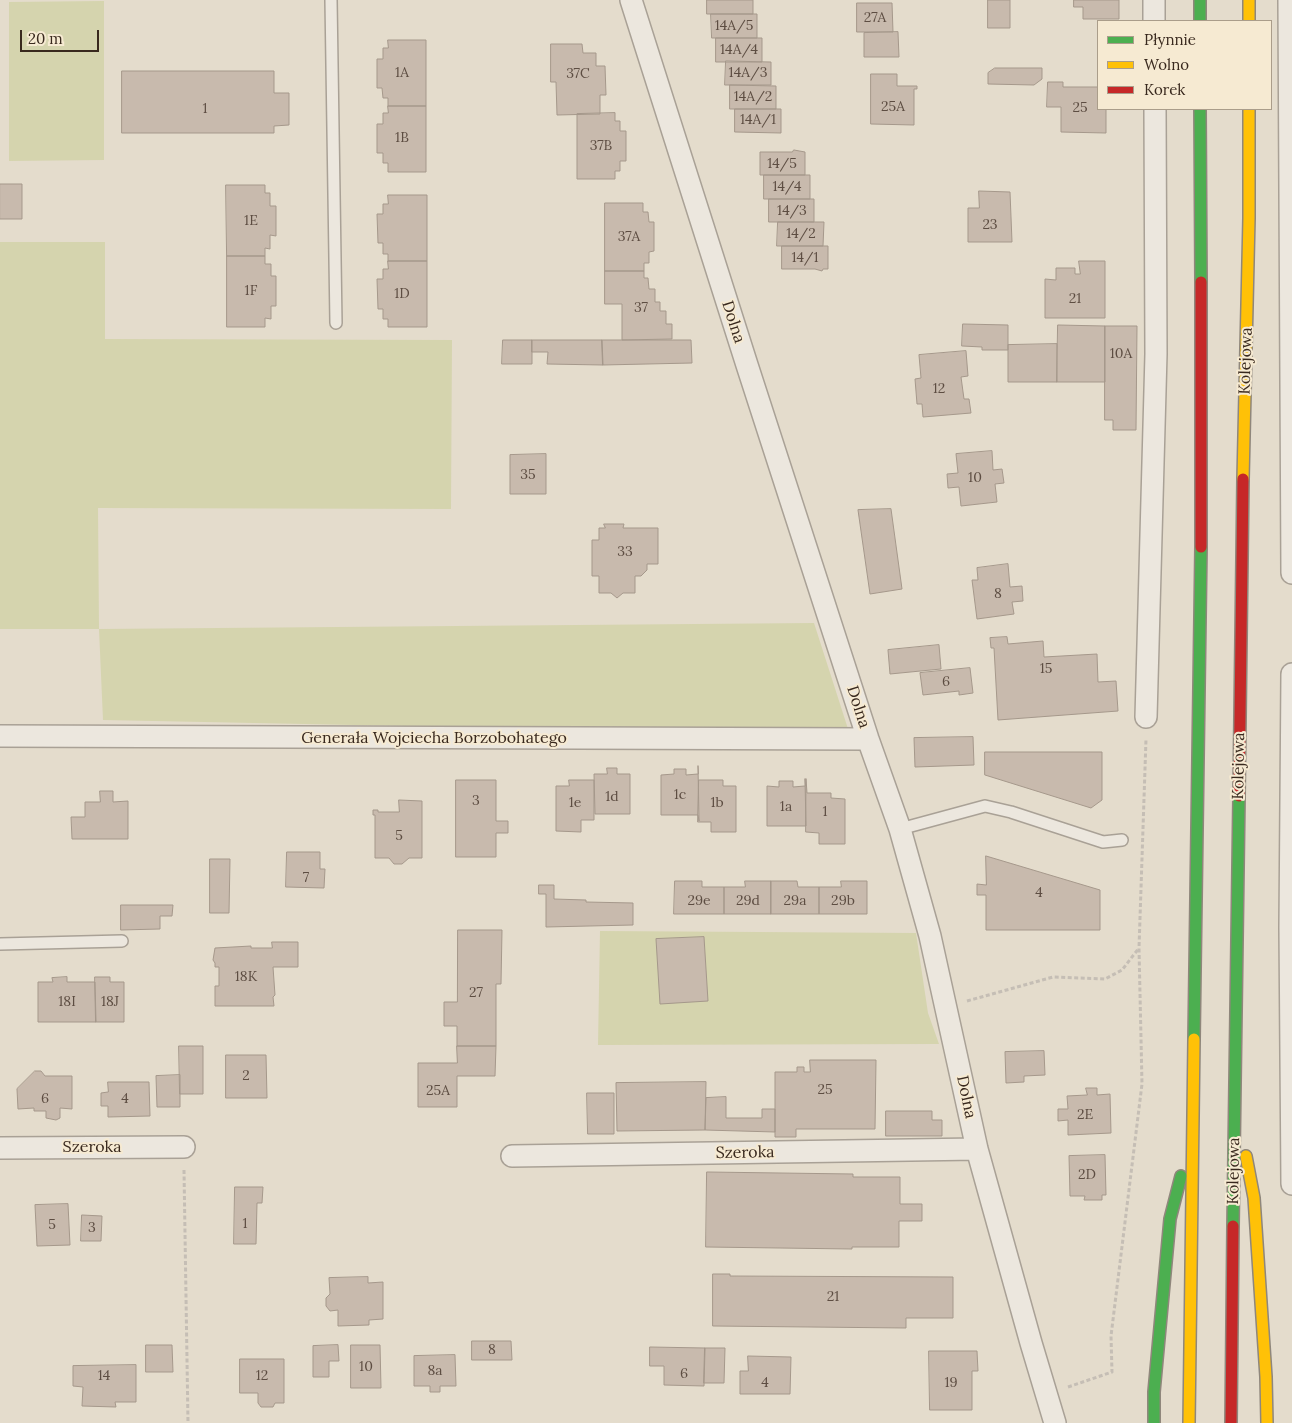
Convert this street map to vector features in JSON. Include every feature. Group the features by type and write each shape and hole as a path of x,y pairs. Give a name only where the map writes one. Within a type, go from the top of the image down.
{"highway":[{"path":"1200,0 1200,20"},
{"path":"1250,0 1250,20"},
{"path":"1189,1423 1202,389 1200,110"},
{"name":"Kolejowa","path":"1231,1423 1243,440 1249,248 1249,110"},
{"path":"1235,1090 1254,1198 1266,1377 1266,1423"},
{"path":"1154,1423 1154,1392 1170,1219 1192,1129"}],"street":[{"name":"Dolna","path":"631,0 868,739 900,829 930,936 977,1149 1055,1423"},
{"path":"1154,0 1154,20"},
{"path":"1289,0 1292,573"},
{"path":"1146,717 1156,354 1155,110"},
{"path":"1292,674 1290,927 1292,1184"},
{"name":"Generała Wojciecha Borzobohatego","path":"0,736 868,739"},
{"name":"Szeroka","path":"0,1148 184,1147"},
{"name":"Szeroka","path":"512,1156 977,1149"}],"lane":[{"path":"330,0 336,323"},
{"path":"900,829 985,806 1103,842 1122,840"},
{"path":"0,944 122,940"}],"path":[{"path":"1046,1395 1112,1372 1111,1336 1142,1084 1139,948 1146,717"},
{"path":"946,1007 1052,977 1105,979 1122,970 1139,948"},
{"path":"184,1147 188,1423"}],"green space":[{"path":"104,1 104,160 9,161 9,2"},
{"path":"0,242 105,242 105,339 452,340 451,509 98,508 99,629 0,629"},
{"path":"814,623 849,732 658,731 103,720 99,629"},
{"path":"600,931 916,933 928,1013 939,1044 598,1045"}],"building":[{"path":"707,0 753,0 753,14 707,14"},
{"path":"988,0 1010,0 1010,28 988,28"},
{"path":"1074,0 1119,0 1119,19 1083,19 1083,7 1074,7"},
{"path":"857,3 892,3 893,32 857,32"},
{"path":"711,14 757,14 757,38 712,38"},
{"path":"898,32 899,57 864,57 864,33"},
{"path":"716,38 762,38 762,62 716,62"},
{"path":"388,40 426,40 426,106 388,106 388,98 383,98 382,88 377,88 377,59 383,59 383,48 388,48"},
{"path":"551,44 582,44 583,53 596,53 596,66 605,66 606,95 600,95 600,114 557,115 556,82 551,82"},
{"path":"726,61 771,62 771,85 725,85"},
{"path":"995,68 1042,68 1042,79 1034,85 988,84 988,73"},
{"path":"122,71 274,71 274,93 289,93 289,125 274,126 274,133 122,133"},
{"path":"871,74 897,74 897,86 917,86 917,89 914,89 914,125 871,124"},
{"path":"1048,82 1063,82 1063,87 1097,87 1097,110 1106,110 1106,133 1061,132 1061,107 1047,107"},
{"path":"730,85 776,86 776,109 730,109"},
{"path":"388,106 426,106 426,172 388,172 388,163 383,163 383,153 377,153 377,124 383,124 383,113 388,113"},
{"path":"735,109 781,109 781,133 735,132"},
{"path":"615,113 615,121 620,121 620,131 626,131 626,161 620,161 620,171 615,171 615,179 577,179 577,114"},
{"path":"794,150 805,152 805,175 760,175 760,152 792,152"},
{"path":"764,175 810,175 810,199 764,199"},
{"path":"0,184 22,184 22,219 0,219"},
{"path":"226,185 265,185 265,193 270,193 270,206 276,206 276,236 270,235 270,249 265,248 265,256 227,256"},
{"path":"979,191 1010,192 1012,242 968,242 968,208 979,208"},
{"path":"388,195 427,195 427,261 388,261 388,254 383,254 383,243 378,243 377,214 383,214 383,204 388,204"},
{"path":"769,199 814,199 814,222 769,222"},
{"path":"605,203 643,203 643,212 648,212 649,222 654,222 654,251 649,252 649,263 644,263 644,271 605,271"},
{"path":"778,222 824,222 823,246 777,246"},
{"path":"782,246 828,246 828,269 823,269 822,271 815,269 782,269"},
{"path":"227,256 265,256 265,264 271,264 271,276 276,276 276,306 271,306 271,319 265,318 265,327 227,327"},
{"path":"388,261 427,261 427,327 388,327 388,319 383,319 383,309 378,309 377,279 383,279 383,269 388,269"},
{"path":"1079,261 1105,261 1105,318 1045,318 1045,279 1056,280 1056,268 1075,268 1075,274 1080,274"},
{"path":"605,271 644,271 644,278 648,278 649,289 655,289 655,302 660,302 660,311 666,311 666,324 672,324 672,339 622,340 622,304 605,304"},
{"path":"963,324 1008,325 1008,350 982,350 982,347 962,346"},
{"path":"1058,325 1105,326 1105,382 1057,382"},
{"path":"1105,326 1137,326 1136,430 1113,430 1113,420 1105,420"},
{"path":"503,340 532,340 532,364 502,364"},
{"path":"532,340 602,340 603,365 547,364 548,352 532,352"},
{"path":"602,340 691,340 692,363 603,365"},
{"path":"1057,344 1057,382 1008,382 1008,345"},
{"path":"966,351 968,376 961,377 964,399 969,399 971,413 923,417 922,404 917,404 915,379 921,378 919,355"},
{"path":"992,451 993,470 1002,469 1004,483 995,484 997,502 961,506 959,487 948,488 947,474 958,473 956,454"},
{"path":"546,454 546,494 510,494 510,455"},
{"path":"891,509 902,589 870,594 858,510"},
{"path":"604,524 624,524 623,528 658,528 658,564 647,564 647,570 641,576 635,576 635,593 623,593 617,598 611,593 599,593 599,576 592,576 592,540 599,540 599,528 605,528"},
{"path":"1008,564 1010,587 1022,586 1023,601 1012,602 1014,614 977,619 972,580 978,580 977,568"},
{"path":"1007,637 1008,644 1043,641 1044,657 1097,654 1098,682 1116,681 1118,711 998,720 994,648 991,648 990,638"},
{"path":"939,645 941,669 890,674 888,650"},
{"path":"970,668 973,693 959,695 959,691 923,695 920,673"},
{"path":"973,737 974,765 915,767 914,738"},
{"path":"985,752 1102,752 1102,800 1091,808 985,775"},
{"path":"698,766 699,821 698,815 661,815 661,775 674,774 674,769 686,769 686,775 698,774"},
{"path":"607,768 617,768 617,774 630,774 630,814 595,814 594,774 607,774"},
{"path":"805,779 806,826 767,826 767,786 779,787 779,781 793,781 793,787 805,786"},
{"path":"806,779 807,793 831,793 831,798 845,799 845,844 819,844 819,833 806,832"},
{"path":"456,780 496,780 496,821 508,821 508,833 496,833 496,857 456,857"},
{"path":"569,780 594,780 594,820 581,820 581,832 556,831 556,786 569,786"},
{"path":"699,780 723,780 723,786 736,786 736,832 711,832 711,822 698,822"},
{"path":"100,791 113,791 113,802 128,801 128,839 72,839 71,817 85,817 85,802 100,802"},
{"path":"399,800 422,801 422,858 409,858 402,864 394,864 389,858 375,858 375,815 373,815 373,810 378,810 378,812 399,812"},
{"path":"287,852 320,852 320,869 325,869 324,888 286,887"},
{"path":"986,856 1100,890 1100,930 986,930 986,895 977,895 977,884 986,885"},
{"path":"210,859 230,859 229,913 210,913"},
{"path":"675,881 702,881 702,887 724,887 724,914 674,914"},
{"path":"745,881 771,881 771,914 724,914 724,887 745,887"},
{"path":"771,881 797,881 798,887 819,887 819,914 771,914"},
{"path":"841,881 867,881 867,914 819,914 819,887 841,887"},
{"path":"539,885 554,885 554,899 633,903 633,925 546,927 546,894 539,894"},
{"path":"121,905 173,905 172,916 160,916 160,929 121,930"},
{"path":"458,930 502,930 501,984 496,984 496,1046 457,1046 457,1026 444,1026 444,1002 457,1002"},
{"path":"704,937 708,1001 660,1004 656,939"},
{"path":"272,942 298,942 298,967 273,967 274,1006 215,1006 215,986 219,986 219,967 215,967 213,960 215,948 251,946 251,948 272,948"},
{"path":"67,977 67,982 95,982 96,1022 38,1022 38,982 53,982 52,978"},
{"path":"95,977 110,977 110,982 124,982 124,1022 96,1022"},
{"path":"179,1046 203,1046 203,1094 180,1094"},
{"path":"457,1046 496,1046 495,1076 457,1076 457,1107 418,1107 418,1063 457,1063"},
{"path":"1044,1051 1045,1075 1024,1076 1024,1082 1006,1083 1005,1052"},
{"path":"226,1055 266,1055 267,1098 226,1098"},
{"path":"810,1060 876,1060 875,1129 796,1129 796,1137 775,1137 775,1072 797,1072 797,1067 804,1067 804,1072 810,1072"},
{"path":"35,1071 41,1071 45,1076 72,1076 72,1109 60,1108 60,1118 56,1120 46,1118 46,1111 34,1111 34,1108 18,1109 17,1089"},
{"path":"180,1075 180,1107 157,1107 156,1076"},
{"path":"108,1082 149,1082 150,1116 108,1117 108,1106 101,1106 101,1093 108,1092"},
{"path":"706,1082 705,1130 617,1131 616,1083"},
{"path":"1086,1088 1097,1088 1097,1095 1110,1094 1111,1133 1068,1135 1068,1120 1058,1121 1058,1109 1068,1109 1067,1096 1087,1095"},
{"path":"587,1093 614,1093 614,1134 588,1134"},
{"path":"726,1097 726,1118 762,1118 762,1109 775,1109 775,1132 705,1130 706,1098"},
{"path":"886,1111 932,1111 932,1120 942,1120 942,1136 886,1136"},
{"path":"1105,1155 1106,1195 1102,1195 1102,1200 1084,1200 1085,1196 1070,1196 1069,1156"},
{"path":"707,1172 853,1174 853,1177 900,1177 900,1204 922,1204 922,1221 899,1221 899,1247 852,1247 852,1249 706,1247"},
{"path":"235,1187 263,1187 262,1203 257,1203 256,1244 234,1244"},
{"path":"68,1204 70,1245 37,1246 35,1205"},
{"path":"82,1215 102,1216 101,1241 81,1241"},
{"path":"713,1274 730,1274 730,1276 953,1277 953,1318 906,1318 906,1328 713,1326"},
{"path":"368,1277 368,1283 383,1282 383,1319 369,1320 369,1325 338,1326 338,1310 330,1311 326,1306 326,1298 330,1294 329,1278"},
{"path":"472,1341 511,1341 512,1360 472,1360"},
{"path":"146,1345 172,1345 173,1372 146,1372"},
{"path":"338,1345 339,1361 329,1361 329,1377 313,1377 313,1346"},
{"path":"351,1345 380,1345 381,1388 351,1388"},
{"path":"650,1347 705,1348 704,1386 664,1385 664,1366 650,1366"},
{"path":"705,1348 725,1348 724,1383 704,1383"},
{"path":"929,1351 977,1351 978,1371 972,1371 972,1410 930,1410"},
{"path":"455,1355 456,1386 440,1386 440,1392 430,1392 430,1386 414,1386 414,1356"},
{"path":"748,1356 791,1357 790,1394 740,1394 740,1371 748,1371"},
{"path":"240,1359 284,1359 284,1403 275,1403 273,1407 261,1407 258,1403 258,1393 240,1393"},
{"path":"136,1365 136,1402 115,1402 116,1407 82,1406 83,1387 73,1386 73,1366"}],"traffic: fast":[{"path":"1200,0 1200,20"},
{"path":"1200,110 1201,282"},
{"path":"1194,1039 1201,547"},
{"path":"1233,1226 1239,796"},
{"path":"1154,1423 1154,1392 1170,1219 1181,1176"}],"traffic: slow":[{"path":"1249,0 1249,20"},
{"path":"1243,479 1249,218 1249,110"},
{"path":"1189,1423 1194,1039"},
{"path":"1246,1156 1254,1198 1266,1377 1267,1423"}],"traffic: jam":[{"path":"1201,282 1201,547"},
{"path":"1239,796 1243,479"},
{"path":"1231,1423 1233,1226"}]}
